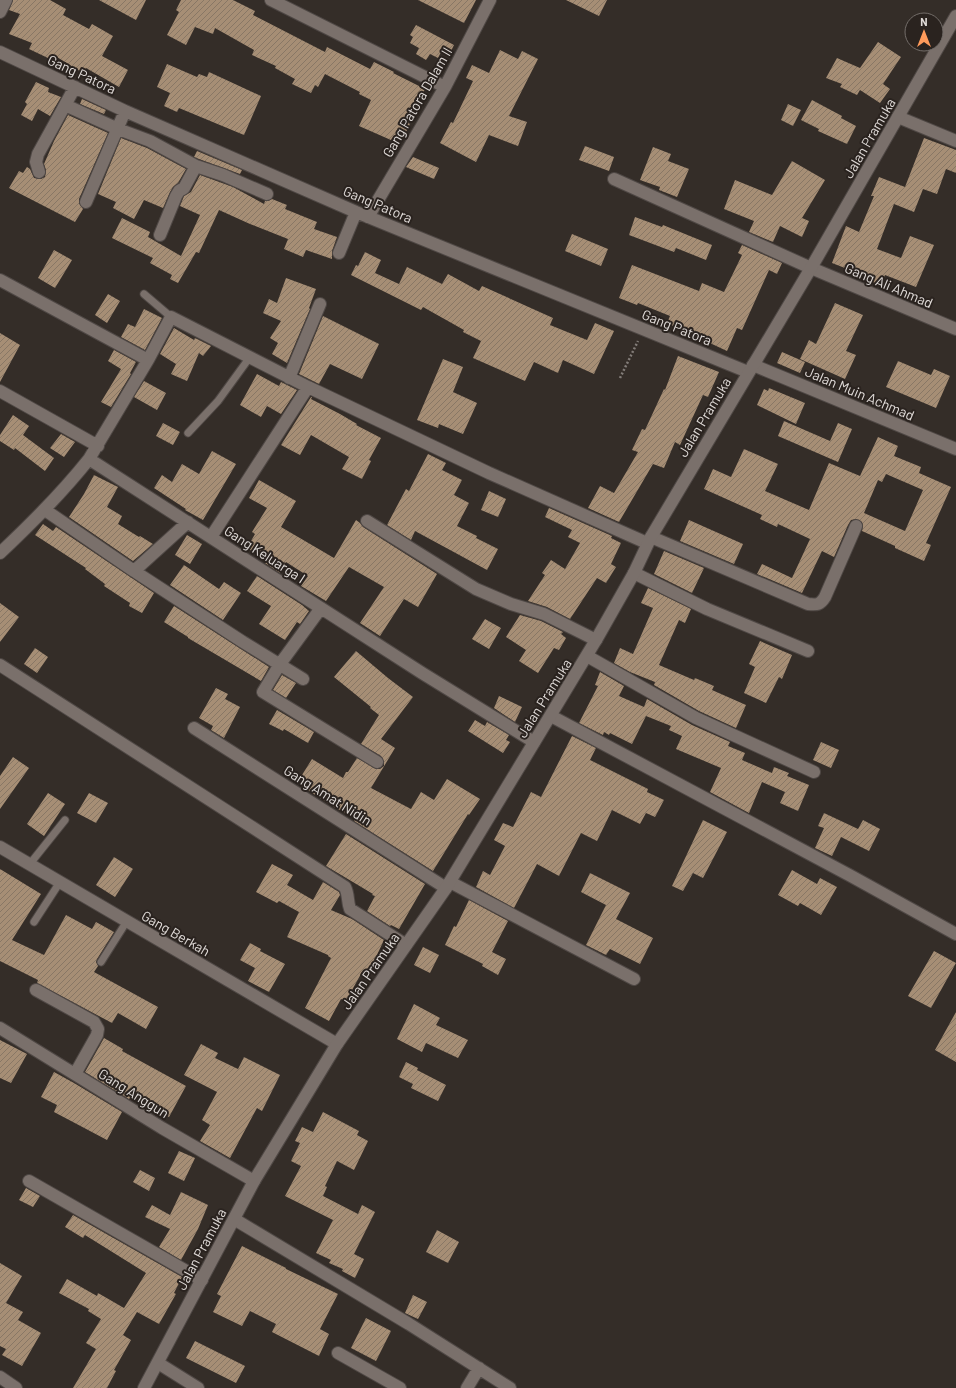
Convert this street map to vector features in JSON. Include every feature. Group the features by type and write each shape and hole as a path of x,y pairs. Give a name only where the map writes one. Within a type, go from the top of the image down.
{"street":[{"path":"0,12 6,0"},
{"path":"271,0 445,86"},
{"name":"Gang Patora Dalam II","path":"339,253 362,214 445,86 490,0"},
{"name":"Jalan Pramuka","path":"144,1388 254,1181 337,1044 448,885 551,716 634,573 649,540 811,268 956,16"},
{"name":"Gang Patora","path":"1,54 125,111 362,214 644,330 751,368"},
{"path":"39,172 36,162 38,154 75,87"},
{"path":"65,105 156,144 191,163 267,194"},
{"path":"86,202 125,111"},
{"path":"898,117 956,141"},
{"path":"160,235 176,196 179,191 184,188 195,142"},
{"path":"222,175 229,157"},
{"name":"Gang Ali Ahmad","path":"614,179 811,268 956,329"},
{"path":"0,280 148,360"},
{"path":"289,378 320,304"},
{"path":"0,553 45,510 72,481 89,459 148,360 171,316 289,378 489,473 808,604 816,605 821,603 825,597 856,526"},
{"name":"Jalan Muin Achmad","path":"751,368 956,449"},
{"path":"211,537 308,387"},
{"path":"0,390 98,446"},
{"name":"Gang Keluarga I","path":"89,459 422,673 534,742"},
{"path":"45,510 134,571 303,679"},
{"path":"367,521 476,589 511,604 544,614 596,640"},
{"path":"134,571 188,522"},
{"path":"634,573 707,609 808,651"},
{"path":"321,608 280,664 263,692 377,762"},
{"path":"587,656 696,718 814,772"},
{"path":"0,665 345,887 348,893 348,904 350,909 406,945"},
{"path":"551,716 956,934"},
{"name":"Gang Amat Nidin","path":"194,728 448,885 634,979"},
{"name":"Gang Berkah","path":"0,847 337,1044"},
{"path":"36,990 94,1022 98,1029 97,1035 75,1074"},
{"name":"Gang Anggun","path":"0,1028 162,1128 254,1181"},
{"path":"30,1181 202,1280"},
{"path":"234,1219 510,1388"},
{"path":"338,1353 400,1388"},
{"path":"158,1364 198,1388"},
{"path":"467,1388 479,1368"},
{"path":"0,1377 16,1388"}],"lane":[{"path":"144,294 171,316"},
{"path":"188,433 218,401 250,357"},
{"path":"30,864 65,820"},
{"path":"34,922 60,882"},
{"path":"101,962 127,921"}],"path":[{"path":"620,378 644,330"}],"building":[{"path":"13,0 50,0 66,9 63,15 89,29 92,24 113,36 102,56 128,70 119,87 86,68 83,73 52,54 50,59 29,49 32,43 9,34 20,14 9,10"},
{"path":"99,0 146,0 136,20"},
{"path":"181,0 233,0 255,11 253,15 325,52 327,47 370,69 374,62 425,89 408,123 410,124 400,144 359,126 371,100 359,94 360,92 325,74 318,87 315,85 311,93 292,84 295,79 275,68 276,66 252,55 254,50 215,28 213,34 195,27 186,45 167,35 179,12 176,10"},
{"path":"418,0 476,0 464,23"},
{"path":"566,0 607,0 599,16"},
{"path":"416,25 454,45 449,55 441,52 438,58 430,54 426,60 416,54 419,48 410,43 413,37 410,35"},
{"path":"878,42 901,57 883,84 890,89 880,103 860,90 857,95 840,87 842,84 826,78 837,58 860,68"},
{"path":"500,50 518,59 522,51 538,59 509,116 527,122 518,146 489,135 476,162 440,143 451,122 453,123 473,81 466,78 472,65 489,73"},
{"path":"167,64 197,77 199,74 207,77 209,72 261,96 244,135 179,108 177,112 164,106 170,93 157,87"},
{"path":"36,82 49,88 48,92 61,97 50,116 38,109 32,121 21,115 27,104 25,102"},
{"path":"82,99 106,110 104,114 80,104"},
{"path":"812,100 842,116 841,118 856,126 847,144 818,131 819,129 801,120"},
{"path":"788,104 801,110 793,126 781,120"},
{"path":"68,115 108,133 79,199 79,203 83,209 75,222 9,188 19,171 23,173 27,167 30,169 34,178 41,179 45,177 46,170 44,164"},
{"path":"121,138 147,148 186,169 178,183 170,192 163,208 144,200 134,219 113,208 116,202 98,194"},
{"path":"924,138 956,150 956,173 946,169 937,194 923,189 914,212 894,204 877,249 901,258 910,236 934,245 916,287 885,275 881,285 867,280 868,277 832,263 846,226 859,232 874,196 871,196 879,177 905,187"},
{"path":"585,146 614,157 609,171 579,160"},
{"path":"653,147 671,154 668,161 689,169 677,197 659,190 660,187 640,180"},
{"path":"197,151 242,170 240,174 194,157"},
{"path":"413,157 439,168 434,179 406,167"},
{"path":"792,161 825,180 802,218 809,221 802,237 780,226 773,242 749,232 754,221 724,209 735,180 772,195"},
{"path":"200,175 233,187 264,204 265,201 272,199 287,205 285,209 317,222 314,229 337,237 332,251 332,259 306,250 303,257 284,249 288,239 219,210 199,253 196,252 178,283 170,279 172,275 150,263 153,258 112,238 122,218 150,232 148,237 181,256 200,215 180,206 184,196 191,192"},
{"path":"635,217 662,227 663,225 712,245 706,260 676,248 674,252 629,235"},
{"path":"572,234 608,249 601,266 565,251"},
{"path":"742,245 782,263 777,274 769,270 742,330 737,328 727,351 667,323 670,316 638,303 637,305 619,298 632,265 699,291 702,283 724,292 742,255 738,253"},
{"path":"54,250 72,260 55,288 38,278"},
{"path":"365,252 381,260 375,273 399,284 407,267 442,284 448,274 479,291 482,286 553,318 550,325 587,340 595,323 614,331 594,374 563,360 558,373 534,362 525,381 473,358 481,341 463,332 464,330 423,307 421,310 351,275 356,265 358,266"},
{"path":"286,278 316,289 309,308 310,309 287,363 272,354 278,343 270,338 281,321 263,313 269,299 277,303"},
{"path":"108,294 120,301 107,323 95,315"},
{"path":"835,303 863,315 846,351 856,355 845,379 800,359 809,340 816,344"},
{"path":"144,309 162,318 145,350 121,337 128,324 135,327"},
{"path":"323,316 379,344 362,379 330,364 319,384 299,374"},
{"path":"174,328 194,340 195,338 211,346 203,356 199,353 187,381 171,374 176,364 160,354"},
{"path":"0,333 20,345 0,382"},
{"path":"114,350 136,362 130,373 131,374 111,407 101,402 121,369 108,361"},
{"path":"782,352 805,362 800,373 777,363"},
{"path":"678,356 719,372 708,397 703,395 680,445 675,442 664,468 653,464 619,522 588,508 600,486 614,493 638,452 632,450 642,429 645,430 664,389 665,390"},
{"path":"443,359 463,367 453,392 477,403 463,434 439,424 438,428 417,420"},
{"path":"898,361 931,375 934,369 950,376 936,408 886,387"},
{"path":"257,374 279,386 281,382 297,390 281,414 267,406 261,417 240,405"},
{"path":"144,381 166,393 157,410 134,397"},
{"path":"769,388 805,403 796,424 757,405 764,389 768,391"},
{"path":"311,397 311,399 381,438 369,460 371,461 362,479 342,469 349,457 311,435 300,455 281,445"},
{"path":"13,415 29,426 23,435 54,458 45,471 15,448 14,450 0,441 0,435"},
{"path":"784,421 830,441 838,423 852,429 838,462 778,436"},
{"path":"163,423 180,432 173,445 156,436"},
{"path":"61,434 75,442 64,457 50,448"},
{"path":"878,437 898,446 894,456 921,467 919,473 951,487 926,543 931,545 924,561 862,531 862,522 856,519 851,520 834,557 822,551 802,593 757,574 762,564 792,578 810,539 778,524 777,527 760,519 762,515 704,489 713,469 731,477 744,449 778,464 765,491 809,510 829,463 860,476","holes":["886,474 923,490 905,531 864,513 878,480 882,482"]},
{"path":"212,451 236,464 203,520 185,510 186,509 154,488 162,475 172,482 182,464 199,474"},
{"path":"428,454 446,463 442,470 462,480 454,495 469,503 457,526 498,549 487,570 415,531 411,540 387,525 406,489 409,491"},
{"path":"94,475 118,487 107,507 122,516 118,524 153,544 133,561 69,517"},
{"path":"259,480 296,501 281,527 334,558 356,520 363,527 437,574 418,607 404,599 380,636 360,623 384,587 349,567 326,601 301,586 308,576 286,562 280,573 265,563 265,559 247,548 255,534 252,532 267,508 249,498"},
{"path":"489,491 506,499 498,517 481,510"},
{"path":"549,508 612,536 611,538 621,543 611,564 616,567 606,583 597,578 570,619 547,607 528,601 545,575 542,573 551,560 565,569 580,543 568,537 572,530 545,517"},
{"path":"689,520 743,544 734,564 680,541"},
{"path":"43,524 53,531 56,527 154,593 142,613 129,606 130,603 104,586 105,584 85,569 86,568 35,535"},
{"path":"187,535 202,544 190,564 175,555"},
{"path":"664,551 704,568 692,593 654,574"},
{"path":"184,565 219,589 224,582 241,593 223,620 170,585"},
{"path":"257,576 309,611 300,624 297,622 285,640 259,624 271,606 247,591"},
{"path":"648,588 691,609 685,623 679,620 659,665 694,680 695,678 714,686 712,690 746,705 736,728 699,711 654,685 655,682 630,672 614,663 620,648 633,654 653,608 641,603"},
{"path":"0,603 19,617 0,642"},
{"path":"174,606 269,667 261,681 164,622"},
{"path":"520,615 541,621 563,632 561,634 566,638 559,650 554,648 538,673 519,661 526,650 506,637"},
{"path":"485,619 501,628 489,649 472,639"},
{"path":"760,641 792,655 782,679 779,677 766,703 744,693 755,667 749,664"},
{"path":"35,648 48,657 37,673 24,664"},
{"path":"356,651 413,697 381,739 395,748 371,788 411,809 421,792 434,800 447,779 480,799 469,815 468,814 433,871 354,821 356,818 334,807 297,783 312,759 343,778 357,758 376,769 380,769 384,766 381,756 361,744 379,715 334,677"},
{"path":"600,672 624,686 619,696 644,707 647,699 692,725 730,742 728,746 745,753 742,760 772,773 774,767 789,773 787,776 809,785 798,811 780,803 785,792 762,782 749,813 710,792 721,768 676,749 682,736 669,730 671,726 646,716 632,744 610,733 609,735 604,732 603,735 579,723 598,686 595,685"},
{"path":"282,675 296,683 286,698 273,690"},
{"path":"216,688 228,694 225,699 240,707 224,738 211,730 213,726 199,718"},
{"path":"499,696 522,707 515,722 494,708"},
{"path":"277,710 314,732 308,743 284,729 283,731 269,724"},
{"path":"475,720 485,726 487,722 509,735 506,740 510,742 503,753 468,731"},
{"path":"572,736 596,748 590,760 648,789 647,792 664,800 655,817 646,813 640,824 612,810 597,841 581,833 559,876 537,864 514,908 476,887 483,871 490,875 505,846 494,840 503,823 513,827 531,792 541,797"},
{"path":"821,742 839,750 831,768 813,760"},
{"path":"13,757 29,768 0,809 0,776"},
{"path":"48,793 65,804 44,836 27,824"},
{"path":"89,793 108,803 96,823 77,813"},
{"path":"824,813 858,829 863,820 880,829 869,851 841,837 832,856 815,848 824,828 818,826"},
{"path":"703,820 727,832 703,878 693,873 683,891 672,886"},
{"path":"346,834 425,884 399,929 391,925 390,926 367,911 375,896 372,895 373,894 326,866"},
{"path":"114,857 133,869 115,897 96,885"},
{"path":"272,864 293,875 287,885 313,900 323,882 339,892 340,895 331,910 352,919 384,940 368,974 362,972 346,1001 341,999 329,1021 305,1008 331,958 328,955 287,937 299,912 279,901 277,903 256,892"},
{"path":"0,869 41,894 12,940 44,955 66,915 92,929 96,922 114,932 97,959 96,962 98,966 94,972 158,1007 146,1029 118,1013 112,1023 37,983 38,980 0,961"},
{"path":"792,870 817,884 820,878 837,887 821,915 800,903 798,906 778,895"},
{"path":"590,873 630,893 616,919 653,938 640,964 610,949 606,955 586,945 606,905 581,892"},
{"path":"469,900 508,921 492,952 506,959 498,975 482,966 483,964 445,945 454,926 456,927"},
{"path":"250,943 261,949 260,951 285,964 269,992 248,981 255,968 240,960"},
{"path":"423,947 439,955 430,973 414,965"},
{"path":"934,951 956,963 931,1008 908,996"},
{"path":"414,1004 440,1018 436,1025 468,1040 458,1058 426,1043 422,1052 397,1039"},
{"path":"956,1012 956,1062 935,1050"},
{"path":"104,1038 123,1049 122,1051 186,1086 169,1117 131,1097 129,1099 85,1072"},
{"path":"0,1040 27,1054 11,1083 0,1078"},
{"path":"201,1044 218,1053 215,1058 238,1069 244,1057 280,1075 262,1111 257,1108 230,1158 200,1141 210,1125 202,1120 217,1092 184,1075"},
{"path":"406,1062 418,1068 417,1070 446,1085 438,1101 411,1088 413,1084 399,1077"},
{"path":"54,1072 122,1112 107,1140 54,1112 57,1105 41,1097"},
{"path":"323,1112 359,1131 357,1135 368,1141 354,1170 337,1161 325,1186 327,1187 323,1196 358,1214 362,1205 375,1212 354,1254 364,1259 355,1278 342,1271 343,1269 329,1263 331,1260 316,1253 333,1220 285,1196 301,1166 291,1161 300,1143 295,1141 302,1127 313,1132"},
{"path":"179,1151 195,1158 184,1181 168,1173"},
{"path":"140,1170 155,1178 149,1191 133,1182"},
{"path":"26,1188 40,1196 33,1207 19,1200"},
{"path":"181,1192 208,1205 198,1229 181,1260 159,1247 170,1229 145,1217 152,1205 170,1215"},
{"path":"73,1215 182,1277 174,1293 176,1294 159,1324 137,1312 123,1335 131,1340 114,1370 116,1371 107,1388 73,1388 96,1349 86,1343 101,1319 88,1311 89,1309 59,1293 67,1279 97,1296 98,1293 124,1308 146,1273 85,1235 83,1238 65,1227"},
{"path":"437,1230 459,1242 448,1263 426,1252"},
{"path":"242,1246 338,1294 320,1329 329,1334 319,1356 272,1332 276,1324 250,1311 242,1326 213,1312 221,1296 217,1294"},
{"path":"0,1263 22,1276 6,1303 23,1312 18,1320 41,1333 22,1366 2,1355 6,1349 0,1346"},
{"path":"413,1295 427,1302 418,1319 405,1313"},
{"path":"366,1318 391,1331 376,1361 351,1348"},
{"path":"195,1341 245,1366 236,1383 186,1358"}]}
